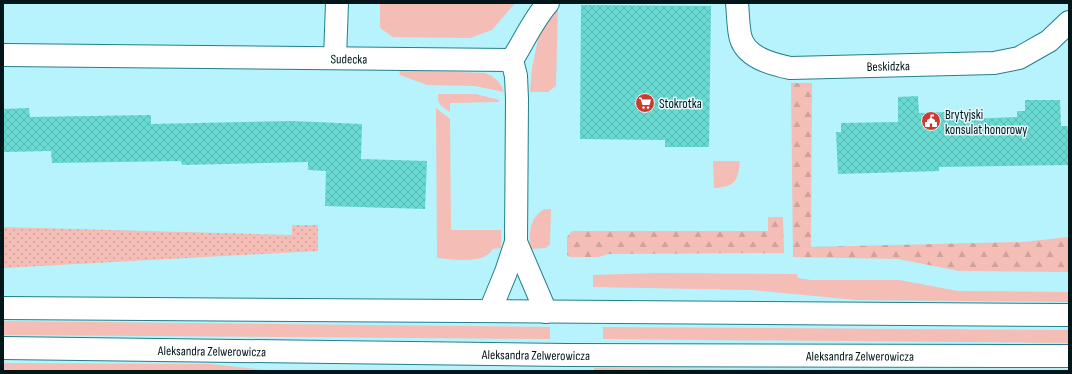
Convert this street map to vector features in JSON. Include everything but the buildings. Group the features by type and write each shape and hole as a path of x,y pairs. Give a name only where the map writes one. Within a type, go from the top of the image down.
{"street":[{"path":"335,58 337,3"},
{"path":"490,311 506,272 516,242 517,99 516,76 512,60 537,16 548,3"},
{"name":"Beskidzka","path":"737,3 740,36 747,48 757,58 774,65 790,68 812,69 994,64 1019,58 1050,41 1069,22"},
{"name":"Sudecka","path":"3,55 512,60"},
{"path":"516,242 546,312"},
{"path":"3,308 1069,315"},
{"name":"Aleksandra Zelwerowicza","path":"3,348 478,353 534,363 1069,356"},
{"path":"478,353 493,371"}],"green space":[{"path":"380,3 515,3 492,30 470,38 393,37 380,28"},
{"path":"558,3 556,86 548,92 530,92 532,68 540,30"},
{"path":"399,70 484,73 497,80 504,92 475,86 427,85 400,75"},
{"path":"791,83 812,83 811,247 1023,242 1069,237 1069,272 959,271 898,259 793,257"},
{"path":"438,94 476,94 499,100 499,102 450,103 450,112 441,105 438,100"},
{"path":"436,108 450,119 451,230 501,230 501,248 493,249 488,254 475,259 460,260 437,258"},
{"path":"713,161 740,161 738,174 734,182 727,186 714,188"},
{"path":"545,209 551,209 550,244 546,248 530,249 531,226 536,216"},
{"path":"768,217 783,217 784,253 608,254 599,257 570,257 567,255 567,237 572,231 768,231"},
{"path":"292,225 318,225 318,251 3,268 3,227 292,235"},
{"path":"656,273 797,274 798,278 811,280 899,280 958,291 1069,292 1069,302 856,300 752,290 593,287 593,275"},
{"path":"3,321 550,327 550,339 3,335"},
{"path":"603,327 1069,330 1069,343 603,339"},
{"path":"3,363 211,364 274,371 3,371"},
{"path":"594,368 1013,371 594,371"}],"place":[{"name":"Stokrotka","path":"645,103"},
{"name":"Brytyjski konsulat honorowy","path":"931,121"}]}
